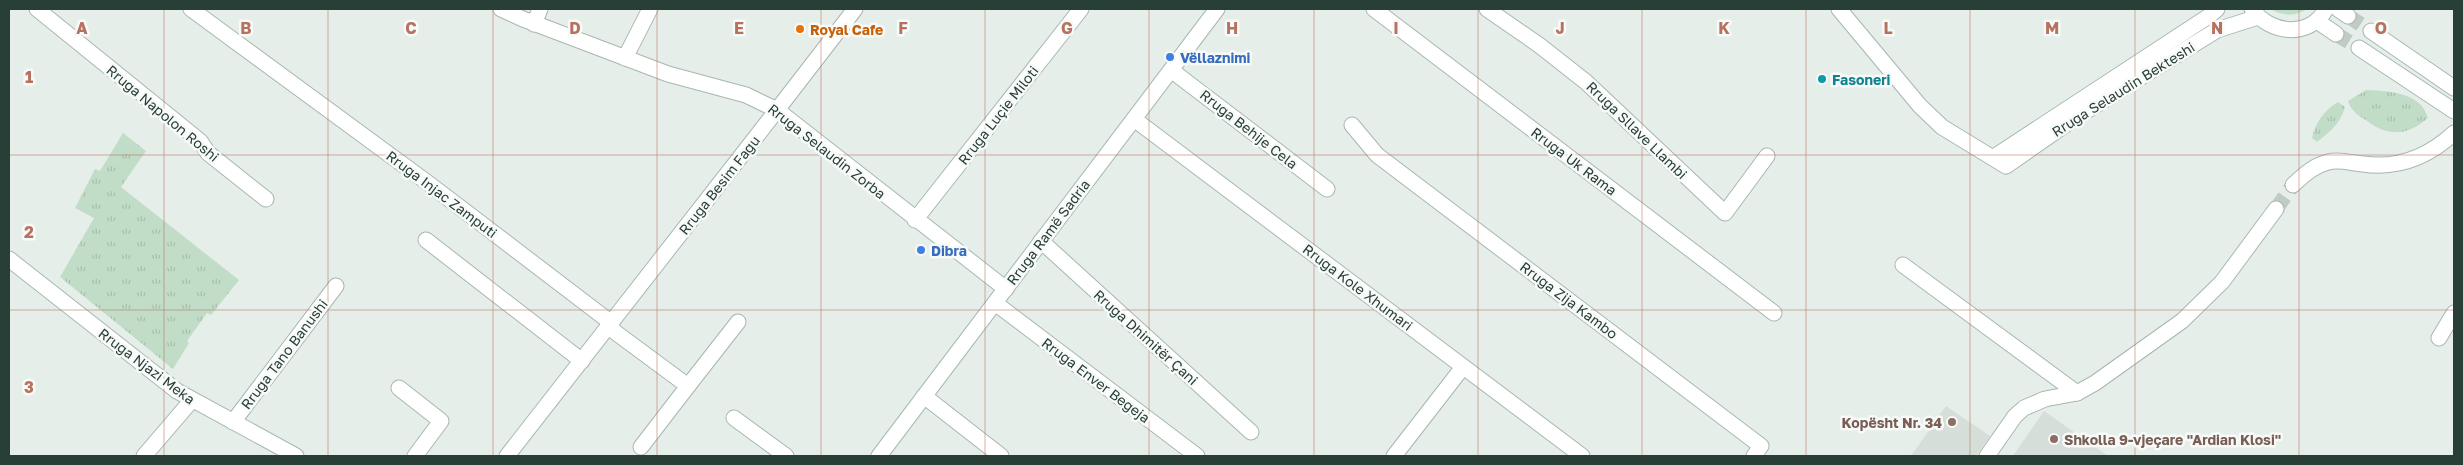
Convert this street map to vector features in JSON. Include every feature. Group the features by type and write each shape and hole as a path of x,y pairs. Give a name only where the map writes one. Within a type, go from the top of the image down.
{"street":[{"name":"Rruga Napolon Roshi","path":"36,9 200,141 208,153 266,199"},
{"name":"Rruga Injac Zamputi","path":"191,9 428,183 605,318 615,332 688,386"},
{"name":"Rruga Selaudin Zorba","path":"502,9 534,24 668,74 746,95 776,110 915,220 1006,288"},
{"path":"534,24 540,9"},
{"path":"625,58 650,9"},
{"name":"Rruga Besim Fagu","path":"507,456 855,9"},
{"name":"Rruga Luçie Miloti","path":"915,220 1081,9"},
{"name":"Rruga Ramë Sadria","path":"879,456 1218,9"},
{"name":"Rruga Uk Rama","path":"1374,9 1774,313"},
{"name":"Rruga Sllave Llambi","path":"1487,9 1539,44 1586,82 1725,214 1767,156"},
{"path":"1839,9 1920,106 1942,127 2000,161"},
{"name":"Rruga Selaudin Bekteshi","path":"2000,161 2210,16 2217,9"},
{"path":"2255,13 2268,25 2280,29 2299,28 2322,15 2336,34"},
{"name":"Rruga Selaudin Bekteshi","path":"2000,161 2075,118 2217,30 2255,13"},
{"path":"2370,31 2454,88"},
{"path":"2359,48 2454,112"},
{"name":"Rruga Behije Cela","path":"1171,70 1327,189"},
{"name":"Rruga Kole Xhumari","path":"1134,119 1582,456"},
{"name":"Rruga Zija Kambo","path":"1352,125 1376,155 1758,451"},
{"path":"2293,185 2311,169 2329,162 2394,165 2418,159 2440,146 2454,133"},
{"path":"1987,456 2015,416 2024,408 2045,398 2076,393 2095,384 2198,307 2241,259 2276,209"},
{"path":"426,240 582,361"},
{"name":"Rruga Dhimitër Çani","path":"1041,241 1251,432"},
{"name":"Rruga Njazi Meka","path":"9,259 177,391 296,456"},
{"path":"1903,265 2076,393"},
{"name":"Rruga Tano Banushi","path":"233,422 336,286"},
{"name":"Rruga Enver Begeja","path":"994,303 1197,456"},
{"path":"2439,338 2454,313"},
{"path":"642,447 738,322"},
{"path":"1394,456 1463,367"},
{"path":"399,388 441,421 415,456"},
{"path":"924,396 1001,456"},
{"path":"144,456 192,400"},
{"path":"734,418 786,456"}],"shaded area":[{"name":"Kopësht Nr. 34","path":"1946,406 1990,436 1976,456 1911,456"},
{"name":"Shkolla 9-vjeçare \"Ardian Klosi\"","path":"2044,411 2108,456 2013,456"}],"green space":[{"path":"2270,9 2307,9 2288,15"},
{"path":"2366,90 2394,92 2411,98 2419,103 2428,118 2405,131 2390,132 2383,130 2353,111 2348,101"},
{"path":"2338,102 2345,107 2338,123 2317,142 2312,138 2318,122 2329,108"},
{"path":"123,133 146,151 121,187 239,280 211,315 207,313 187,341 189,343 173,369 60,277 94,218 75,208 95,169 100,171"}],"tunnel":[{"path":"2348,16 2371,31"},
{"path":"2336,34 2359,48"},
{"path":"2276,209 2293,185"}],"place":[{"name":"Royal Cafe","path":"800,29"},
{"name":"Vëllaznimi","path":"1170,57"},
{"name":"Fasoneri","path":"1822,79"},
{"name":"Dibra","path":"921,250"},
{"name":"Kopësht Nr. 34","path":"1952,422"},
{"name":"Shkolla 9-vjeçare \"Ardian Klosi\"","path":"2054,439"}]}
